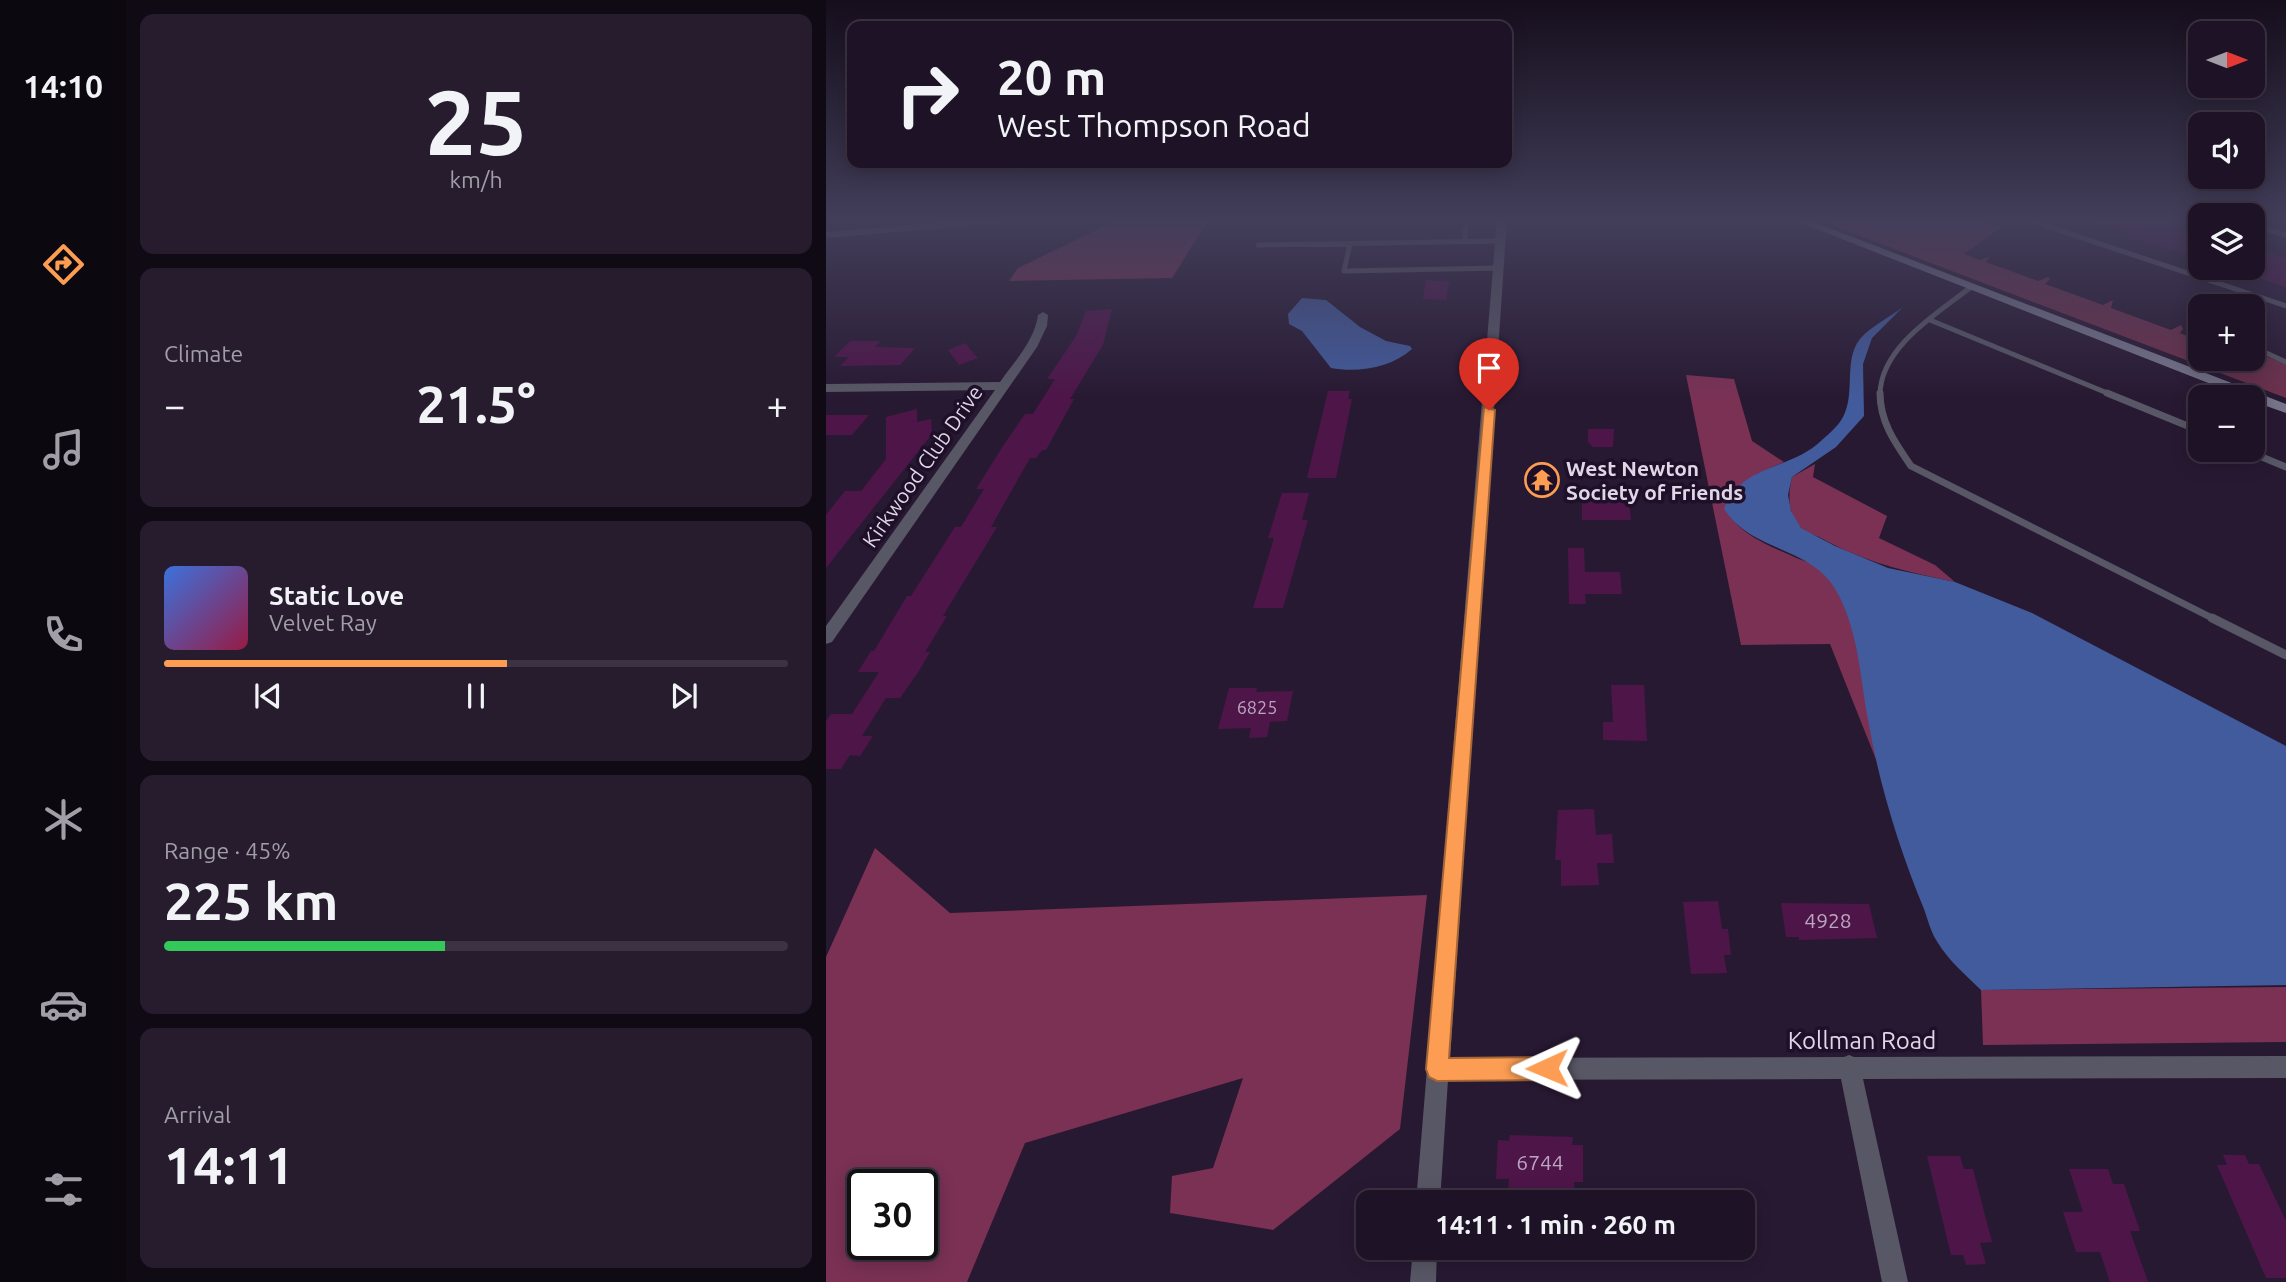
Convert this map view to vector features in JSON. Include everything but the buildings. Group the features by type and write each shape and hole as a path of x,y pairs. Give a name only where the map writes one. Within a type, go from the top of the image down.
{"street":[{"path":"1429,1190 1498,279"},
{"path":"1950,279 2286,408"},
{"name":"Kirkwood Club Drive","path":"826,638 1004,386 1039,333 1043,315"},
{"path":"826,388 1004,386"},
{"path":"1849,1066 1895,1282"},
{"name":"Kollman Road","path":"1437,1069 2286,1067"},
{"path":"1423,1282 1424,1260"}],"lane":[{"path":"2204,279 2286,306"},
{"path":"1971,287 1891,355 1880,393 1882,419 1895,447 1911,466 2286,655"},
{"path":"1930,320 2188,426"},
{"path":"2286,355 2262,351 2286,362"},
{"path":"2265,458 2286,467"}],"shaded area":[{"path":"1011,279 1127,279 1009,281"},
{"path":"1973,279 2038,281 2050,279 2045,284 2103,305 2113,300 2111,308 2171,330 2181,325 2183,329 2180,333 2188,336 2188,361"},
{"path":"2265,356 2286,364 2286,398 2265,390 2265,385 2252,385 2215,371 2265,371"},
{"path":"1686,375 1734,379 1752,441 1784,462 1757,474 1725,509 1748,533 1767,545 1819,568 1833,585 1845,607 1862,663 1881,772 1830,644 1741,645"},
{"path":"1815,464 1813,477 1887,516 1879,538 1935,565 1955,582 1869,560 1801,528 1793,517 1790,504 1792,477"},
{"path":"875,848 950,913 1427,895 1400,1129 1273,1230 1170,1213 1172,1176 1213,1168 1243,1078 1025,1143 967,1282 826,1282 826,957"},
{"path":"2286,987 2286,1042 1983,1045 1981,990"}],"water":[{"path":"1302,298 1326,300 1360,327 1386,341 1410,346 1412,349 1394,361 1374,368 1331,368 1302,331 1289,324 1288,314"},
{"path":"1903,307 1872,338 1863,364 1864,416 1836,447 1792,477 1788,495 1791,511 1801,528 1835,546 1888,568 1955,582 2032,613 2286,746 2286,985 1981,990 1952,962 1936,939 1906,863 1884,792 1855,641 1839,596 1828,579 1815,567 1751,534 1736,524 1724,509 1742,483 1810,450 1836,426 1847,408 1855,347 1869,330"}],"place":[{"name":"West Newton Society of Friends","path":"1542,480"}],"route":[{"path":"1489,410 1437,1069 1547,1068"}]}
